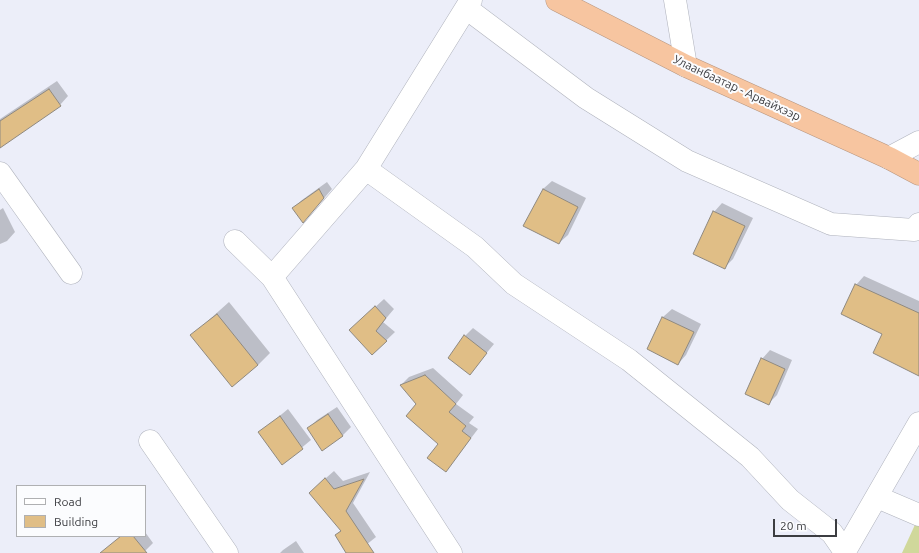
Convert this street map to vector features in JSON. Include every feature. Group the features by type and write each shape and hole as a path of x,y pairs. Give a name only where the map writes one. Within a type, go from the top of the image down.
{"highway":[{"name":"Улаанбаатар - Арвайхээр","path":"557,0 686,66 889,158 919,174"}],"street":[{"path":"676,0 686,66"},
{"path":"272,277 366,169 468,4 586,98 687,161 832,224 914,230 919,224"},
{"path":"889,158 919,142"},
{"path":"366,169 475,247 514,284 635,365 750,457 790,500 832,533 845,552 919,423"},
{"path":"0,173 72,273"},
{"path":"234,241 272,277 451,553"},
{"path":"150,441 227,553"},
{"path":"877,497 919,515"}],"green space":[{"path":"919,516 919,553 902,553"}],"building":[{"path":"49,89 61,106 0,148 0,121"},
{"path":"319,189 324,198 303,223 292,208"},
{"path":"543,189 578,207 559,244 523,226"},
{"path":"713,211 745,226 725,269 693,254"},
{"path":"855,284 919,313 919,376 873,353 882,334 841,314"},
{"path":"375,306 386,318 376,331 387,341 372,355 349,330"},
{"path":"217,314 258,365 232,387 190,335"},
{"path":"662,317 694,332 678,365 647,349"},
{"path":"464,335 487,353 470,375 448,358"},
{"path":"761,358 785,369 769,405 745,394"},
{"path":"425,375 456,404 449,412 466,426 462,431 471,438 446,472 427,458 438,444 406,416 416,404 400,385"},
{"path":"328,414 343,436 322,451 307,428"},
{"path":"280,416 303,449 282,465 258,432"},
{"path":"325,478 334,489 364,479 346,511 374,553 346,553 335,535 341,531 309,493"},
{"path":"120,537 134,537 147,553 100,553"}]}
